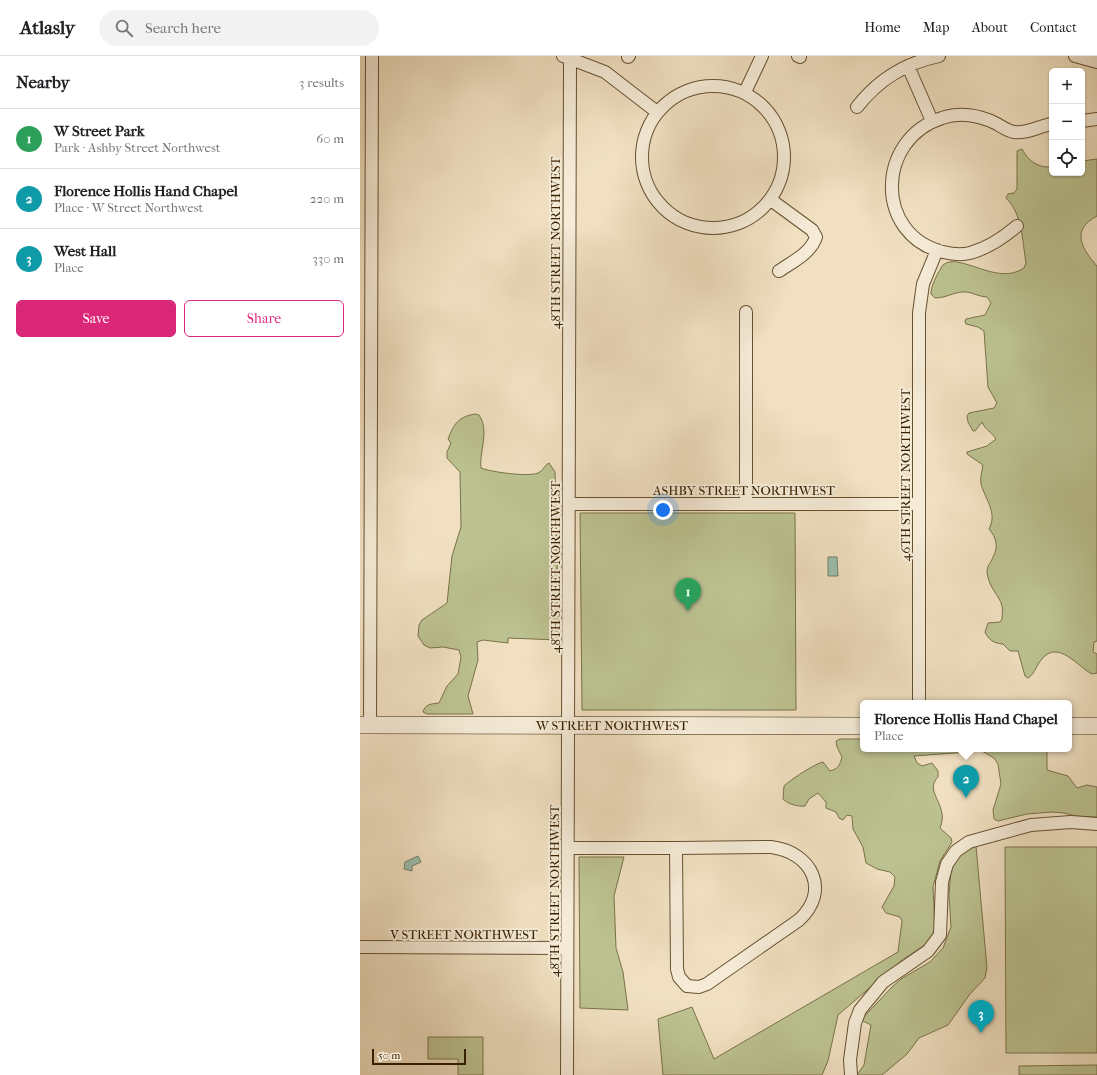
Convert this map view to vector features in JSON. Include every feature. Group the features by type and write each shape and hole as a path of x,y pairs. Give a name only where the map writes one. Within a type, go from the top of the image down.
{"street":[{"path":"365,725 372,56"},
{"path":"744,92 762,56"},
{"path":"857,107 878,84 908,66 939,56"},
{"path":"1075,56 1097,62"},
{"path":"566,57 606,72 657,112"},
{"name":"48TH STREET NORTHWEST","path":"566,57 569,504 567,1075"},
{"path":"908,66 932,122"},
{"path":"711,86 744,92 757,100 770,114 779,129 784,146 783,174 771,200 759,213 750,219 728,227 716,229 695,226 669,213 654,197 645,179 643,167 644,140 657,112 669,101 693,89 711,86"},
{"path":"1017,226 998,240 971,253 953,254 937,250 918,240 905,226 894,204 891,187 893,170 902,148 916,132 932,122 953,115 985,118 1009,130 1023,132 1049,125"},
{"path":"1085,121 1097,119"},
{"path":"771,200 812,230 816,237 813,245 806,252 779,271"},
{"name":"46TH STREET NORTHWEST","path":"919,700 919,309 923,284 937,250"},
{"path":"746,312 746,504"},
{"name":"ASHBY STREET NORTHWEST","path":"569,504 919,504"},
{"name":"W STREET NORTHWEST","path":"365,725 860,726"},
{"path":"1072,726 1097,726"},
{"path":"851,1075 850,1060 855,1023 860,1010 883,982 928,951 940,935 942,882 947,864 956,851 969,842 1031,825 1060,822 1097,824"},
{"path":"568,848 772,847 790,851 804,860 811,870 814,882 812,901 807,912 799,920 707,984 699,987 687,986 679,977 677,969 676,848"},
{"name":"V STREET NORTHWEST","path":"360,948 568,948"}],"shaded area":[{"path":"1022,149 1027,157 1034,163 1049,167 1049,176 1085,176 1085,161 1097,159 1097,216 1089,221 1081,233 1083,246 1097,266 1097,641 1094,642 1093,652 1097,654 1097,673 1092,674 1068,656 1055,652 1048,654 1042,659 1028,678 1025,676 1018,651 1010,651 1003,644 992,641 985,632 988,623 1000,622 1002,619 1001,602 990,583 987,572 988,566 996,550 996,542 989,529 992,517 990,506 981,484 983,465 967,454 967,452 987,446 996,439 982,422 975,431 973,431 968,422 967,416 969,413 994,408 997,403 988,387 984,331 978,327 966,324 965,321 966,319 985,315 991,303 987,297 967,292 935,298 931,294 932,286 938,273 943,265 950,262 959,262 1002,274 1013,273 1024,268 1026,263 1019,220 1012,205 1006,198 1008,194 1014,193 1017,189 1017,151"},
{"path":"475,414 479,415 484,428 481,468 502,473 536,474 549,463 555,472 559,640 508,638 508,643 483,640 477,642 478,660 468,696 473,714 427,714 423,712 425,707 431,704 439,703 447,686 458,674 461,657 459,650 443,647 430,648 424,645 418,636 419,625 422,620 447,603 452,556 461,527 460,472 447,458 447,452 451,443 448,439 457,422 464,417"},
{"path":"580,513 795,513 796,710 582,710"},
{"path":"828,557 837,557 838,576 828,576"},
{"path":"840,739 860,739 860,752 968,752 914,756 917,763 922,766 932,763 938,771 938,777 933,788 942,812 940,828 951,838 952,842 940,861 933,887 935,931 926,944 901,961 838,1015 828,1061 822,1075 663,1075 658,1019 692,1007 714,1059 898,952 902,921 900,917 886,913 882,907 894,886 895,877 890,872 877,869 866,863 863,847 853,829 852,816 847,815 843,820 839,818 836,812 826,808 826,802 818,793 809,799 805,806 793,805 783,799 784,786 809,768 823,762 830,771 837,768 842,757 836,741"},
{"path":"984,752 1047,752 1047,770 1068,776 1077,788 1087,785 1097,787 1097,817 1075,816 1052,812 1027,814 998,821 994,819 993,810 1001,784 998,764 994,758"},
{"path":"976,846 987,968 985,978 970,994 948,1025 919,1038 907,1054 882,1075 857,1075 864,1065 871,1025 861,1020 901,979 930,962 943,948 951,927 949,895 951,870 961,853"},
{"path":"1005,847 1097,847 1097,1053 1006,1053"},
{"path":"418,856 421,862 412,866 412,871 404,869 405,862"},
{"path":"579,857 624,857 614,896 616,948 623,972 628,1010 580,1008"},
{"path":"428,1037 483,1037 483,1075 458,1075 458,1059 428,1059"},
{"path":"1097,1065 1097,1075 1019,1075 1019,1066"}],"place":[{"name":"W Street Park","path":"688,611"},
{"name":"Florence Hollis Hand Chapel","path":"966,798"},
{"name":"West Hall","path":"981,1033"}]}
